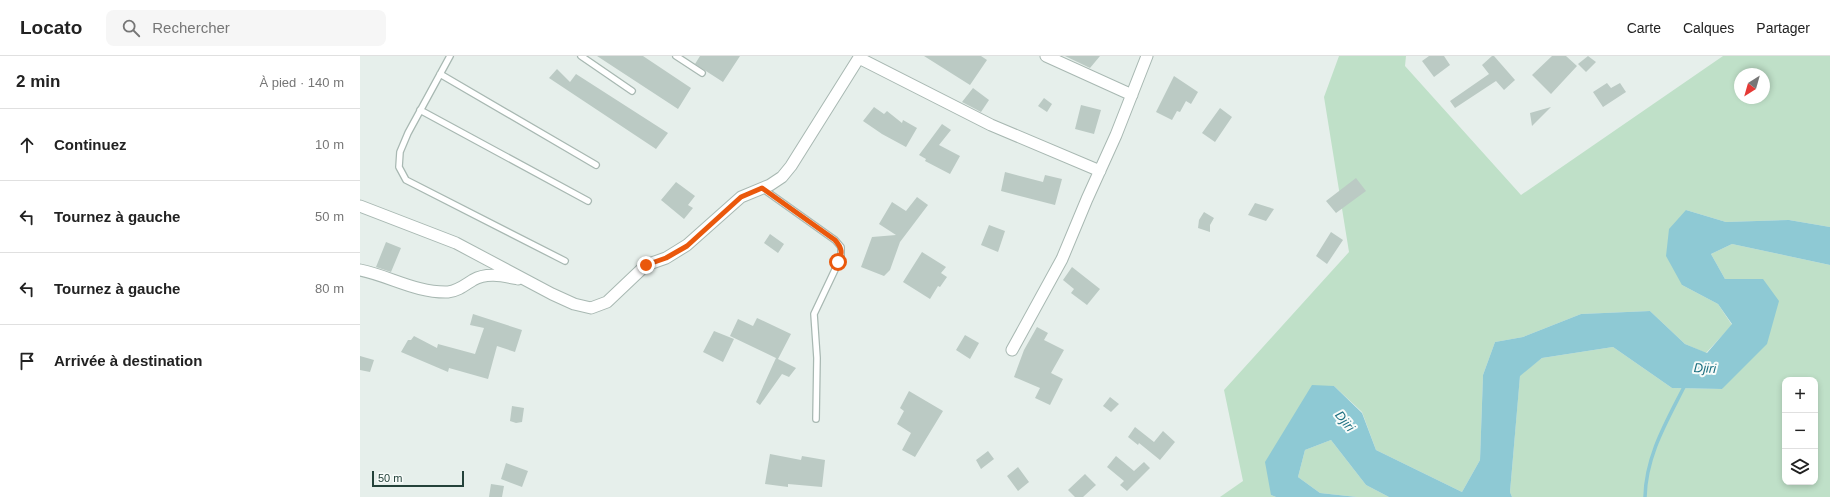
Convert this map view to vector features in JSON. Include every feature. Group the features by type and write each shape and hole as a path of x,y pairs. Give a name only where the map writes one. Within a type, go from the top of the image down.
{"street":[{"path":"1046,56 1132,95"},
{"path":"1012,350 1062,259 1100,172 1147,56"},
{"path":"360,206 456,243 500,265 528,282 574,304 591,308 607,302 633,275 646,265 666,258 687,246 741,197 770,185 782,177 791,166 860,57 991,125 1100,172"},
{"path":"360,270 383,276 407,286 435,292 451,292 483,276 498,275 528,282"}],"lane":[{"path":"450,56 420,110 400,152 399,167 406,180 565,261"},
{"path":"581,56 632,91"},
{"path":"676,56 702,73"},
{"path":"440,74 596,165"},
{"path":"420,110 588,201"},
{"path":"762,188 835,240 841,247 841,257 814,314 817,358 816,418"}],"green space":[{"path":"1339,56 1406,56 1405,66 1521,195 1723,56 1830,56 1830,227 1789,220 1726,222 1686,210 1682,285 1718,304 1732,325 1706,353 1685,344 1650,311 1581,314 1523,337 1495,342 1483,375 1480,460 1462,492 1376,450 1362,412 1334,386 1271,495 1276,497 1220,497 1243,481 1224,390 1349,252 1324,97"},
{"path":"1732,244 1830,265 1830,497 1512,497 1510,492 1520,375 1542,358 1613,347 1672,388 1722,389 1763,279 1725,279 1711,254"},
{"path":"1331,440 1366,485 1389,497 1357,497 1320,493 1298,477 1305,450"}],"water":[{"name":"Djiri","path":"1686,210 1726,222 1789,220 1830,227 1830,265 1732,244 1711,254 1725,279 1763,279 1779,301 1767,344 1722,389 1672,388 1613,347 1542,358 1520,376 1510,492 1512,497 1389,497 1366,485 1331,440 1305,450 1298,477 1320,493 1357,497 1276,497 1271,495 1265,462 1312,385 1334,386 1362,413 1376,450 1462,492 1480,460 1483,375 1495,342 1523,337 1581,314 1650,311 1685,344 1707,353 1732,324 1718,304 1682,285 1666,256 1669,229"}],"building":[{"path":"597,56 643,56 691,88 678,109"},
{"path":"700,56 740,56 723,82 695,64"},
{"path":"924,56 981,56 987,60 970,85"},
{"path":"1065,56 1100,56 1090,68"},
{"path":"1429,56 1444,56 1450,65 1434,77 1422,61"},
{"path":"1494,56 1515,80 1504,90 1496,81 1455,108 1450,101 1489,74 1482,65"},
{"path":"1552,56 1566,56 1577,66 1551,94 1532,75"},
{"path":"1588,56 1596,62 1586,72 1578,64"},
{"path":"557,69 570,82 576,74 668,133 656,149 549,78"},
{"path":"1174,76 1198,92 1191,104 1186,101 1180,112 1177,111 1172,120 1156,112"},
{"path":"1607,83 1611,88 1620,83 1626,92 1603,107 1593,92"},
{"path":"973,88 989,100 981,112 962,102"},
{"path":"1044,98 1052,104 1047,112 1038,106"},
{"path":"1081,105 1101,110 1094,134 1075,129"},
{"path":"874,107 884,114 887,111 902,123 903,120 917,128 906,147 882,134 863,121"},
{"path":"1551,107 1532,126 1530,113"},
{"path":"1220,108 1232,117 1215,142 1202,133"},
{"path":"942,124 951,130 939,145 960,156 950,174 925,161 926,159 919,155"},
{"path":"1005,172 1043,182 1045,175 1062,179 1055,205 1001,191"},
{"path":"1356,178 1366,191 1336,213 1326,201"},
{"path":"676,182 695,196 688,205 693,208 684,219 661,200"},
{"path":"917,197 928,205 900,242 890,270 884,276 861,267 872,237 896,235 879,224 892,202 906,211"},
{"path":"1255,203 1274,209 1266,221 1248,215"},
{"path":"1204,212 1214,218 1210,225 1210,232 1198,228 1199,220"},
{"path":"989,225 1005,231 998,252 981,245"},
{"path":"1331,232 1343,240 1327,264 1316,256"},
{"path":"770,234 784,244 778,253 764,243"},
{"path":"386,242 401,248 391,272 376,267"},
{"path":"922,252 946,267 941,273 947,277 940,287 938,286 930,299 903,282"},
{"path":"1072,267 1100,289 1087,305 1071,293 1074,289 1063,280"},
{"path":"473,314 522,330 515,352 497,346 488,379 449,368 448,372 401,352 408,340 411,340 414,336 437,348 438,344 475,354 484,328 470,325"},
{"path":"757,318 791,334 778,359 730,336 738,319 753,326"},
{"path":"1037,327 1048,333 1044,340 1064,350 1051,373 1063,379 1050,405 1035,398 1040,388 1014,377 1024,350"},
{"path":"714,331 734,339 723,362 703,352"},
{"path":"965,335 979,343 970,359 956,350"},
{"path":"360,356 374,360 370,372 360,370"},
{"path":"776,358 796,368 789,377 782,374 760,405 756,402"},
{"path":"909,391 943,411 915,457 902,450 911,433 897,424 904,411 900,408"},
{"path":"1110,397 1119,404 1111,412 1103,406"},
{"path":"512,406 524,408 522,422 516,423 510,421"},
{"path":"1135,427 1154,442 1163,431 1175,442 1160,460 1139,443 1138,445 1128,437"},
{"path":"988,451 994,459 981,469 976,460"},
{"path":"770,454 801,460 802,456 825,460 822,487 788,484 788,487 765,484"},
{"path":"1116,456 1134,471 1144,462 1150,468 1127,491 1120,485 1124,481 1107,467"},
{"path":"506,463 528,471 522,487 501,479"},
{"path":"1018,467 1029,482 1018,491 1007,476"},
{"path":"1085,474 1096,485 1083,497 1075,497 1068,490"},
{"path":"491,484 504,486 502,497 489,497"}],"waterway":[{"path":"1645,497 1646,482 1653,453 1685,385"}],"route":[{"path":"646,265 666,258 687,246 741,197 762,188 835,240 841,247 842,252 838,262"}]}
